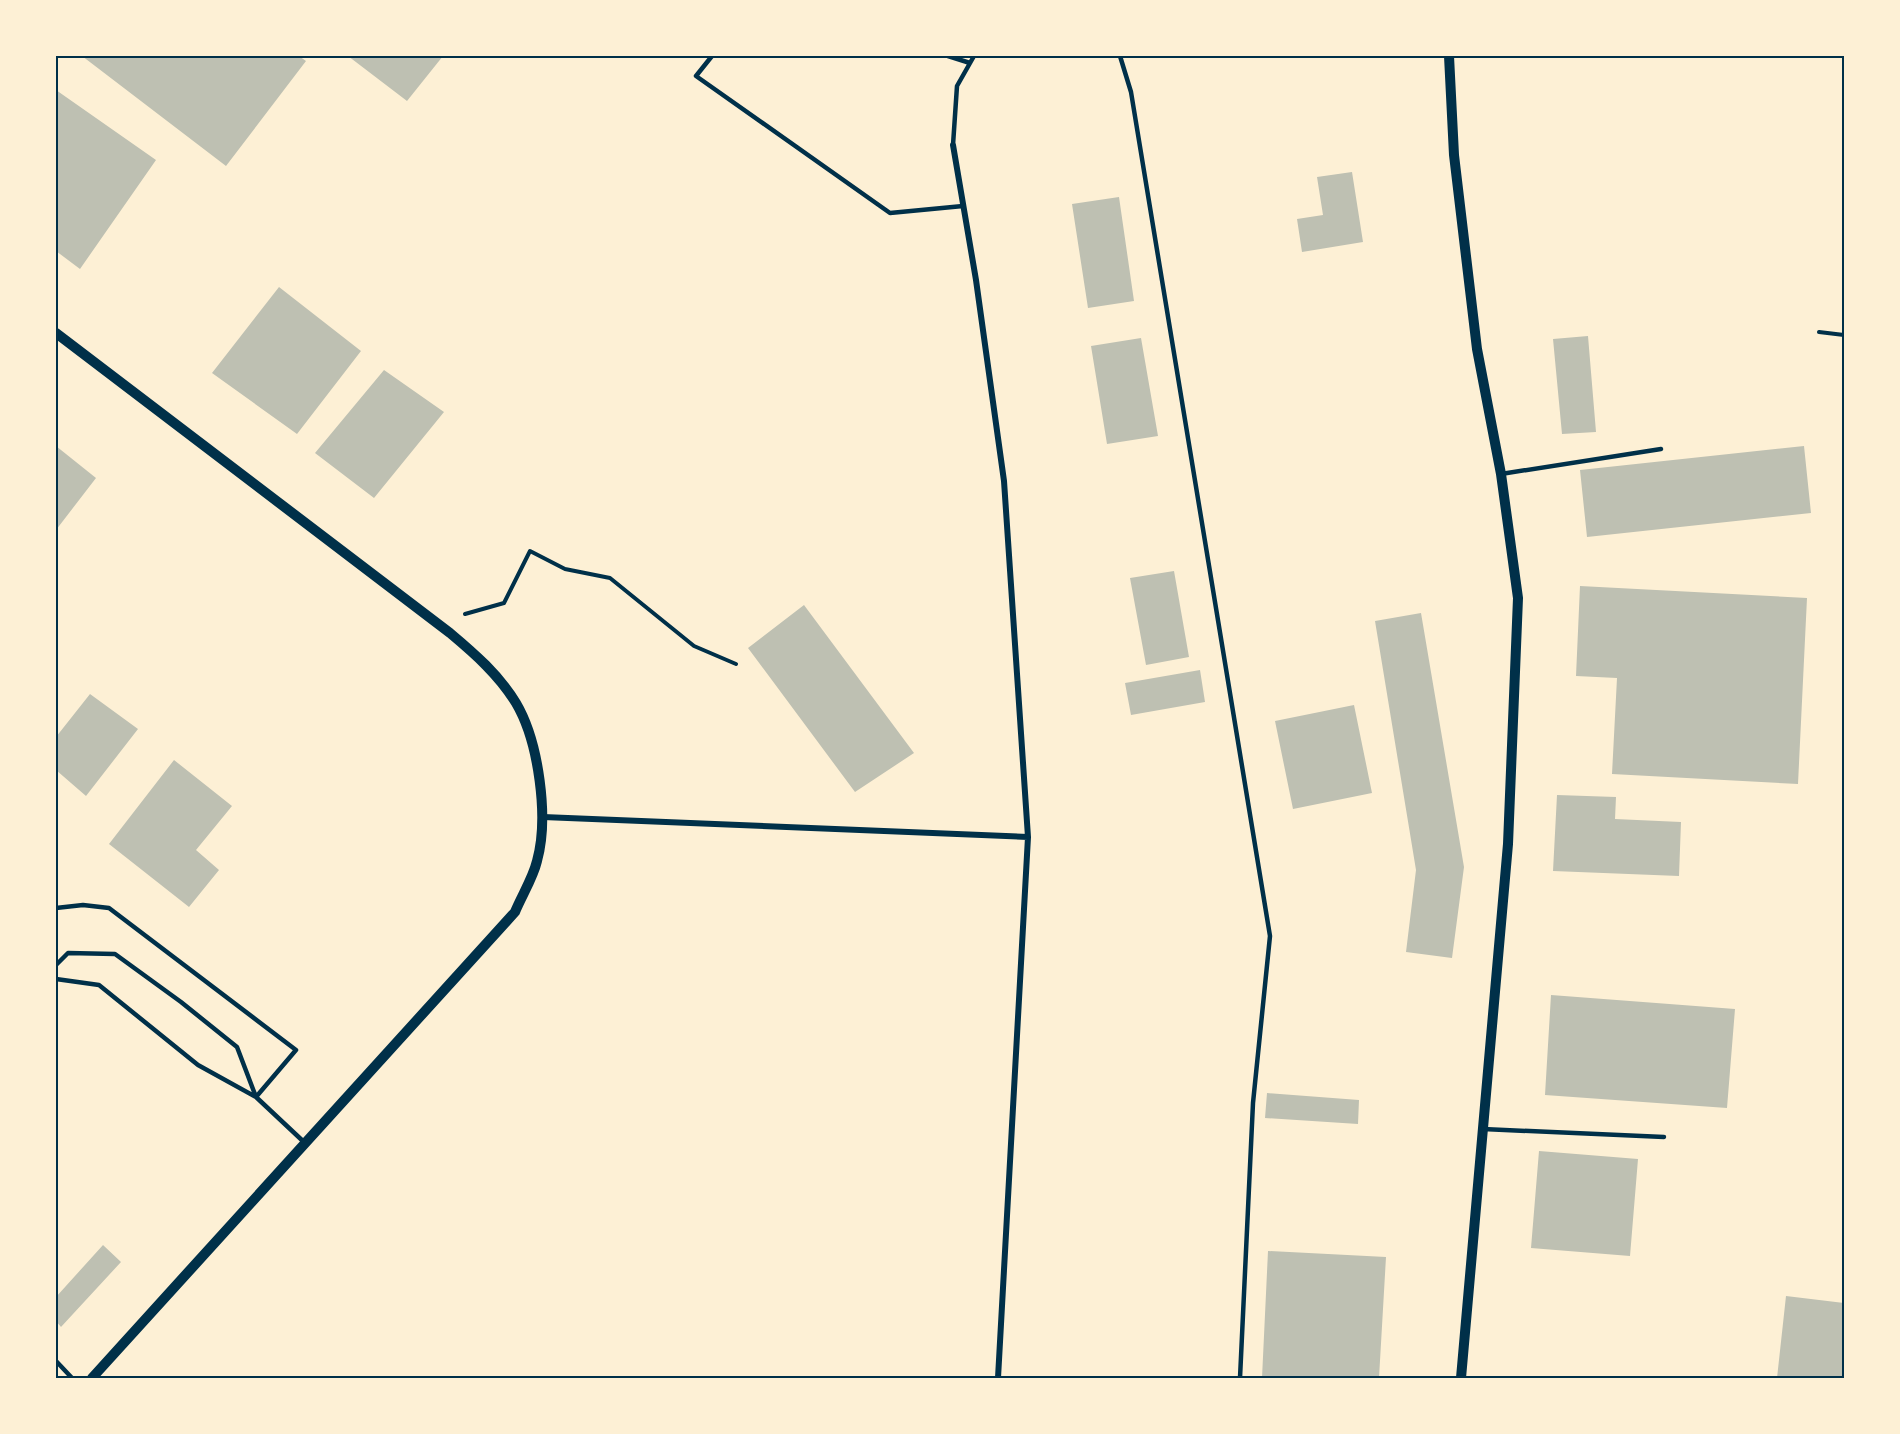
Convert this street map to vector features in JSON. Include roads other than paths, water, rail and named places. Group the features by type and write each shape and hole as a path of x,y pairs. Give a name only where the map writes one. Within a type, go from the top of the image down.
{"street":[{"path":"1449,56 1454,155 1478,349 1501,474 1518,598 1508,844 1461,1378"},
{"path":"953,145 1004,481 1028,837 998,1378"},
{"path":"56,333 450,633 491,669 517,704 536,756 543,817 537,861 515,912 92,1378"},
{"path":"543,817 1028,837"}],"lane":[{"path":"712,56 696,76 890,213 963,206"},
{"path":"948,56 970,63"},
{"path":"953,145 957,86 974,56"},
{"path":"1120,56 1131,92 1270,936 1253,1103 1240,1378"},
{"path":"1501,474 1661,449"},
{"path":"56,908 83,905 109,909 296,1050 256,1096"},
{"path":"56,964 68,953 115,954 181,1002 237,1047 256,1096"},
{"path":"56,979 99,985 198,1065 256,1096 305,1143"},
{"path":"1483,1129 1664,1137"},
{"path":"56,1360 72,1378"}]}
